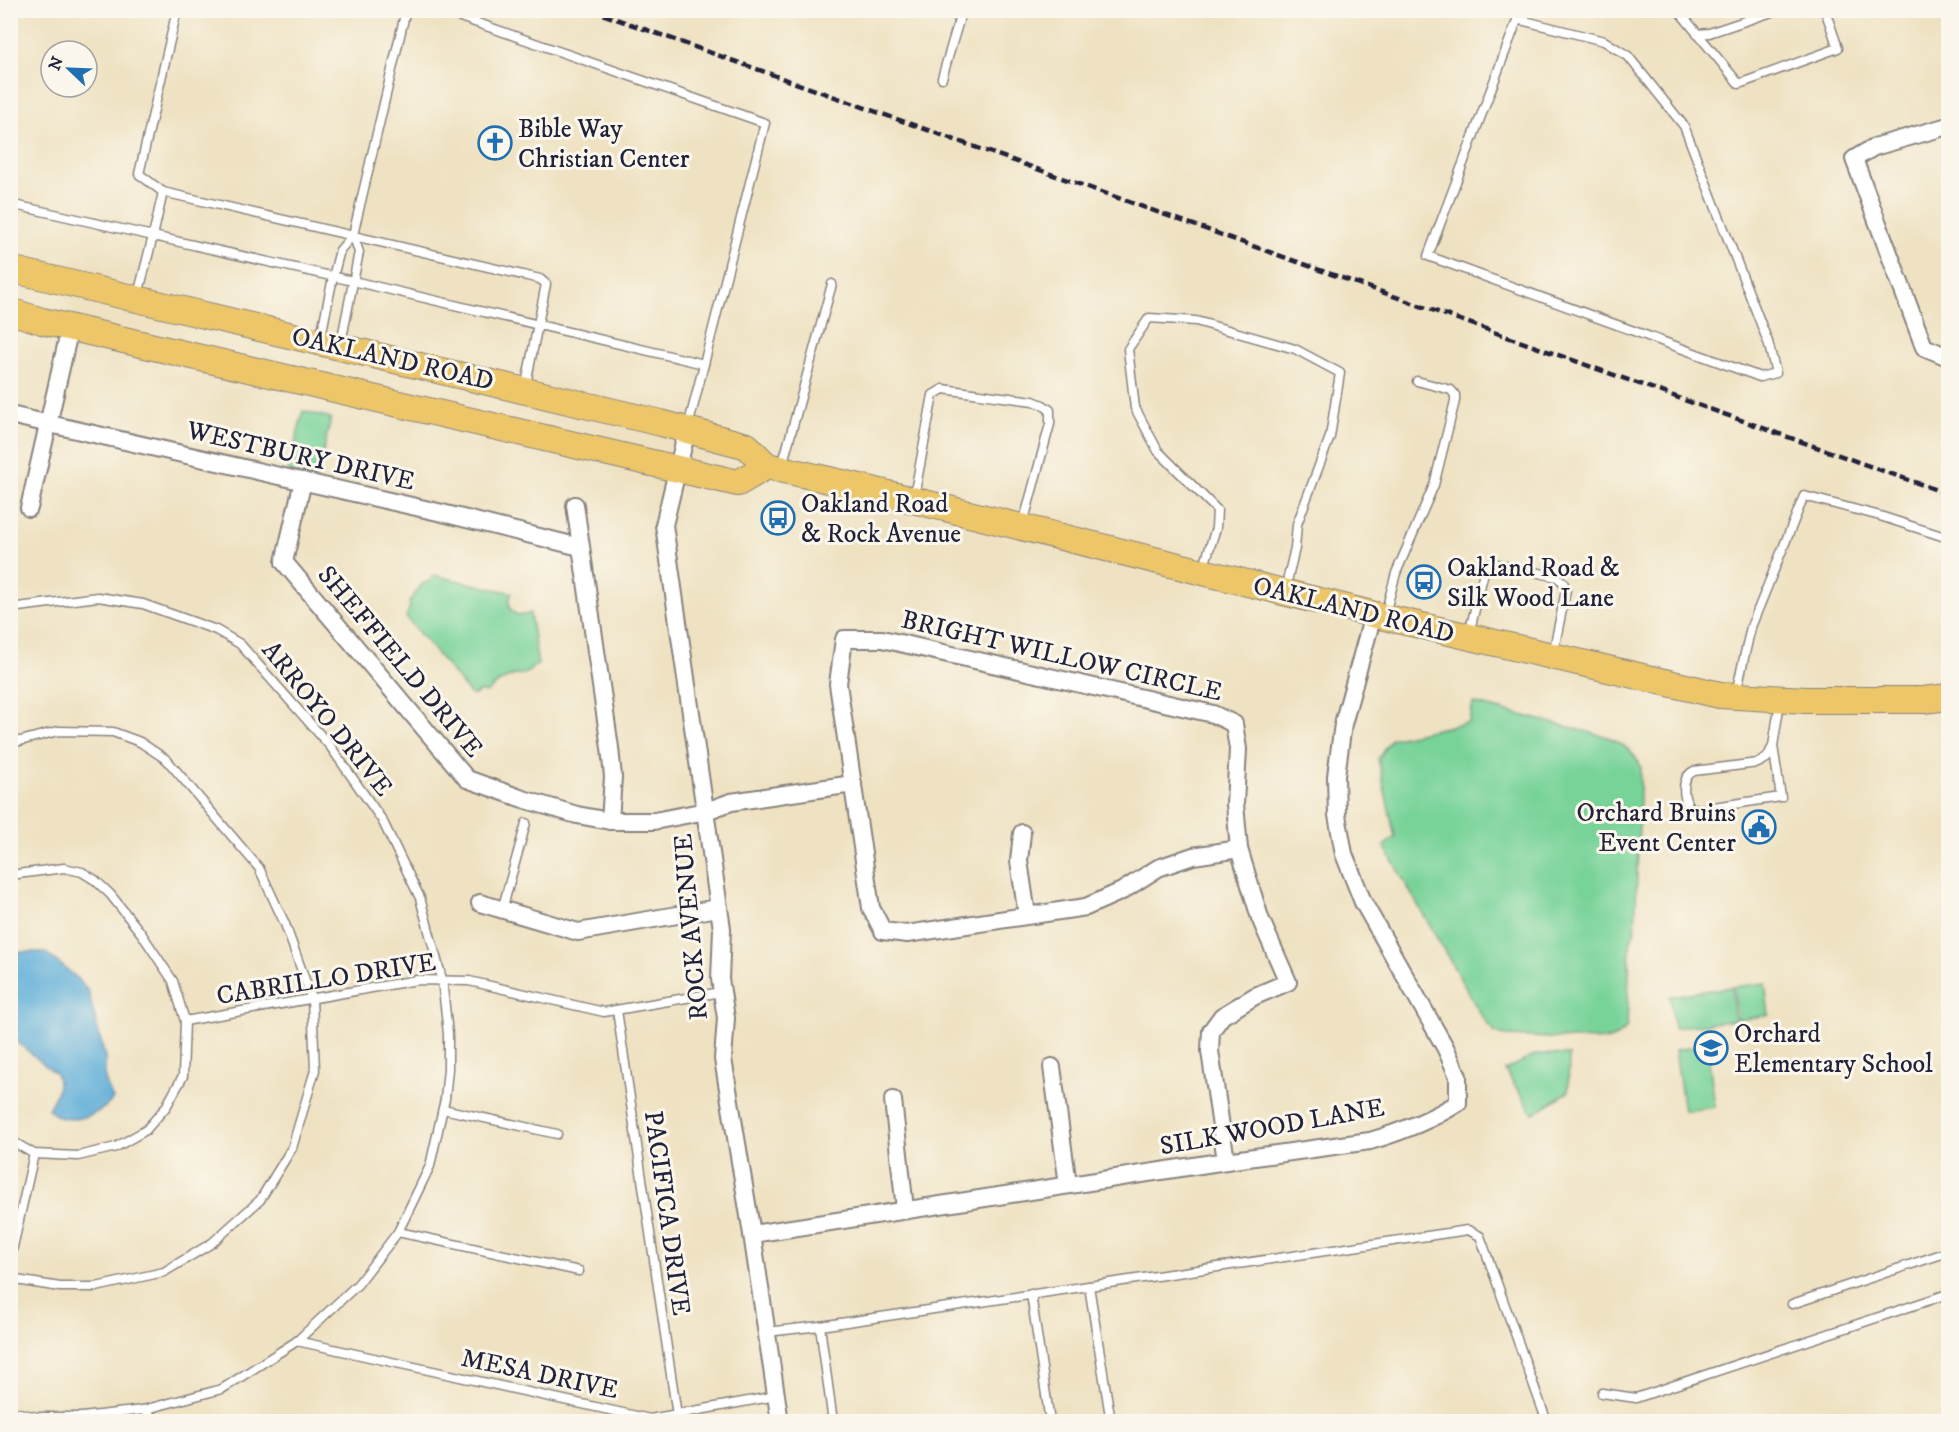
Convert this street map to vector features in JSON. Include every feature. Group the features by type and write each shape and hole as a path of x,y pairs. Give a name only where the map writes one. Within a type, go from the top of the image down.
{"main road":[{"name":"OAKLAND ROAD","path":"10,269 525,389 687,430 747,446 774,468 1378,616 1720,695 1923,700 1948,697"},
{"name":"OAKLAND ROAD","path":"10,311 738,483 774,468"}],"street":[{"path":"1948,126 1874,147 1854,159 1924,347 1948,357"},
{"path":"29,508 70,327"},
{"name":"WESTBURY DRIVE","path":"10,415 303,481 580,548"},
{"name":"ROCK AVENUE","path":"687,430 663,525 722,930 721,992 726,1018 723,1059 780,1422"},
{"name":"SHEFFIELD DRIVE","path":"303,481 284,562 467,778 577,815 610,821 654,821 706,811 731,802 853,784"},
{"path":"575,505 610,748 613,777 610,821"},
{"name":"SILK WOOD LANE","path":"752,1234 905,1209 1370,1141 1388,1136 1440,1114 1458,1103 1458,1076 1445,1047 1363,902 1344,854 1337,815 1336,776 1343,724 1378,616"},
{"name":"BRIGHT WILLOW CIRCLE","path":"844,639 882,639 1213,714 1234,724 1238,749 1235,804 1239,849 1193,856 1158,868 1122,891 1086,907 907,934 883,931 872,908 853,784 838,684 844,639"},
{"path":"1022,833 1020,861 1027,915"},
{"path":"1226,1161 1210,1052 1211,1030 1222,1016 1255,996 1288,982 1260,918 1239,849"},
{"path":"480,903 578,932 718,908"},
{"path":"1052,1067 1068,1185"},
{"path":"893,1100 905,1209"}],"lane":[{"path":"177,10 139,174 163,192 540,279 546,284 525,389"},
{"path":"330,344 333,277 340,250 353,235 406,10"},
{"path":"440,10 765,123 687,430"},
{"path":"942,78 962,10"},
{"path":"1678,10 1739,84 1838,48 1825,10"},
{"path":"1697,34 1709,33 1778,10"},
{"path":"1519,15 1604,41 1628,56 1684,126 1768,342 1776,373 1760,376 1428,256 1519,15"},
{"path":"137,299 163,192"},
{"path":"10,204 352,281 704,364"},
{"path":"330,344 352,281 359,252 353,235"},
{"path":"774,468 832,284"},
{"path":"1202,572 1216,528 1217,510 1158,452 1135,408 1128,349 1149,318 1196,321 1295,349 1340,373 1330,437 1297,524 1295,548 1284,593"},
{"path":"1378,616 1434,485 1455,401 1455,395 1451,390 1418,381"},
{"path":"914,501 933,395 943,389 1033,401 1050,410 1050,424 1022,528"},
{"path":"1735,696 1750,627 1804,496 1880,516 1948,538"},
{"path":"1468,637 1484,572 1489,564 1557,577 1563,582 1566,590 1553,656"},
{"name":"ARROYO DRIVE","path":"10,608 98,597 143,604 216,630 240,644 330,746 382,820 420,898 442,979 448,1034 448,1069 443,1109 430,1166 398,1232 358,1284 297,1341 222,1389 143,1410 82,1417 38,1417 10,1411"},
{"path":"1773,746 1781,797 1700,809 1690,808 1684,786 1685,778 1689,773 1758,763 1767,758 1773,746 1781,698"},
{"path":"10,741 20,741 58,731 113,732 140,742 167,760 259,868 285,924 312,999 315,1070 292,1148 260,1200 212,1242 164,1272 96,1287 60,1287 10,1279"},
{"path":"502,910 526,823"},
{"path":"10,875 64,868 82,872 95,880 110,894 141,933 173,981 185,1021 183,1076 166,1107 146,1130 116,1147 78,1156 34,1154 10,1140"},
{"name":"CABRILLO DRIVE","path":"185,1021 417,980 469,981 604,1012 721,992"},
{"name":"PACIFICA DRIVE","path":"617,1010 677,1417"},
{"path":"443,1109 557,1134"},
{"path":"10,1260 34,1154"},
{"path":"767,1332 1468,1230 1480,1236 1547,1422"},
{"path":"398,1232 579,1270"},
{"path":"1792,1304 1948,1252"},
{"path":"1089,1286 1111,1422"},
{"path":"1030,1294 1050,1422"},
{"path":"1602,1394 1636,1398 1948,1294"},
{"path":"820,1326 833,1422"},
{"name":"MESA DRIVE","path":"297,1341 650,1419 677,1417 776,1396"},
{"path":"143,1410 159,1422"}],"green space":[{"path":"303,411 331,418 317,479 288,472"},
{"path":"433,575 512,593 509,603 512,611 520,615 530,613 538,665 527,673 505,679 486,693 481,691 472,696 406,617 410,607 409,602 422,584 430,581"},
{"path":"1473,703 1608,737 1628,749 1641,767 1635,929 1630,944 1627,1026 1615,1037 1599,1040 1505,1036 1495,1033 1480,1013 1384,846 1395,837 1378,759 1391,739 1469,722"},
{"path":"1765,983 1769,1015 1738,1020 1733,987"},
{"path":"1731,987 1735,1020 1674,1028 1670,996"},
{"path":"1707,1045 1715,1107 1684,1111 1675,1050"},
{"path":"1538,1054 1569,1055 1568,1092 1533,1114 1505,1070"}],"water":[{"path":"10,952 45,952 76,977 88,991 105,1057 105,1080 113,1099 103,1109 82,1118 67,1119 57,1116 48,1109 58,1087 56,1074 11,1037"}],"railway":[{"path":"591,10 1948,494"}],"place":[{"name":"Bible Way Christian Center","path":"495,143"},
{"name":"Oakland Road & Rock Avenue","path":"778,518"},
{"name":"Oakland Road & Silk Wood Lane","path":"1424,582"},
{"name":"Orchard Bruins Event Center","path":"1759,827"},
{"name":"Orchard Elementary School","path":"1711,1048"}]}
